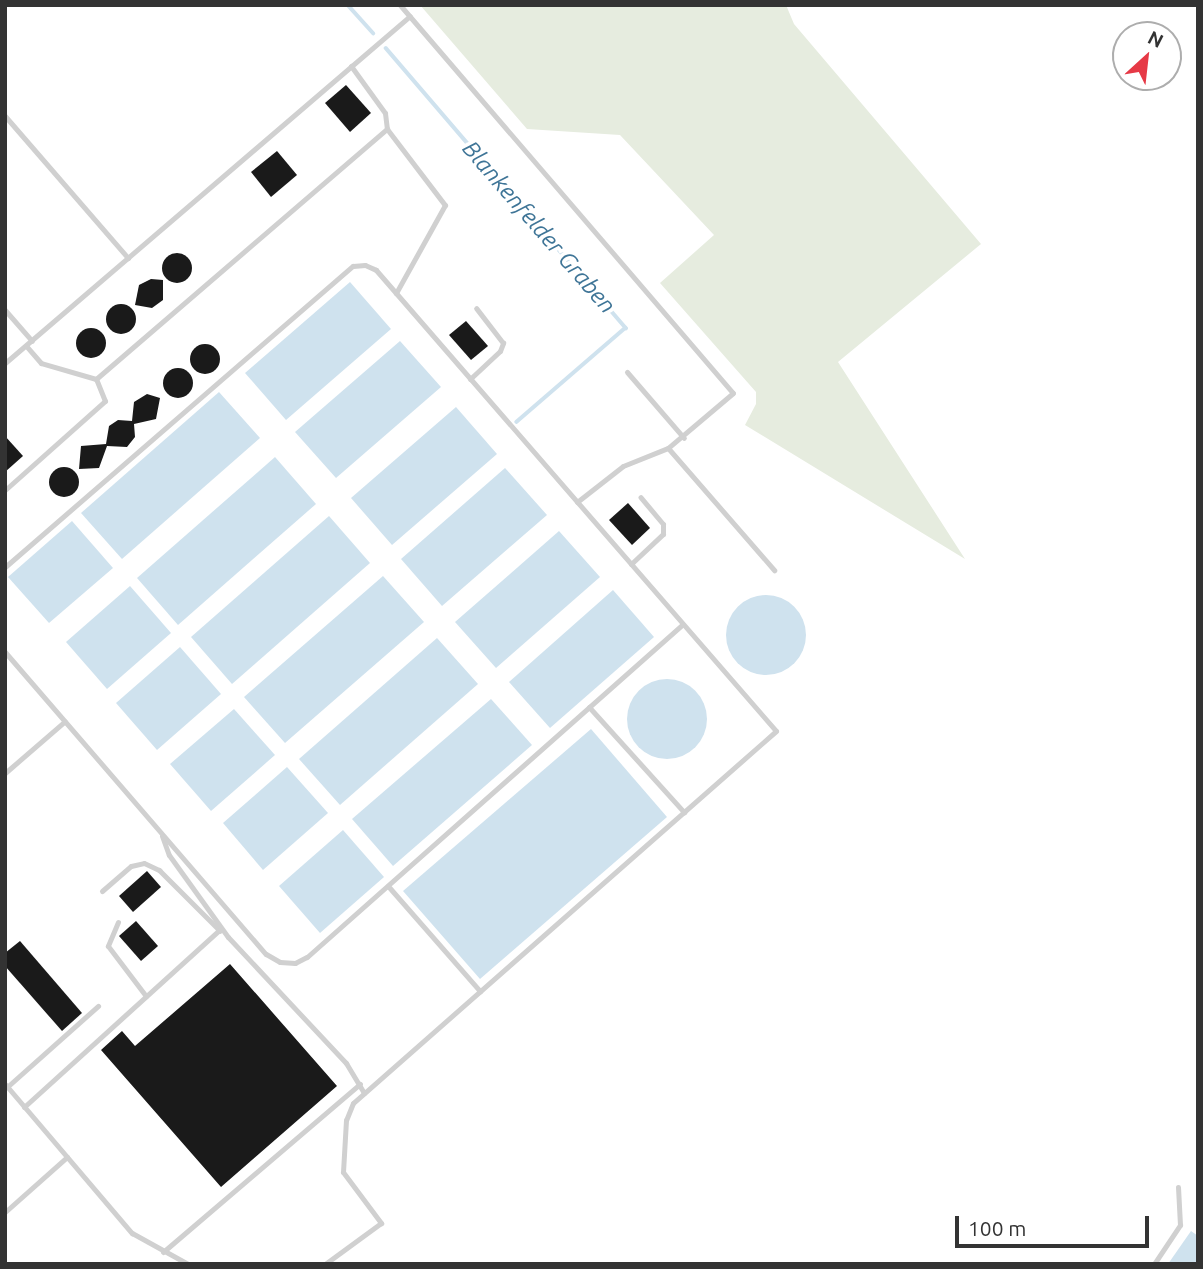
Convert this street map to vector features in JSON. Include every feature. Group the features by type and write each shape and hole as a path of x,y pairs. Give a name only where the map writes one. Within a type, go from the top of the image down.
{"lane":[{"path":"404,7 733,393 684,438 668,448 624,466 577,502"},
{"path":"5,363 410,16"},
{"path":"351,66 386,113 387,129 445,205 396,293"},
{"path":"5,116 128,258"},
{"path":"96,379 387,129"},
{"path":"5,568 353,266 376,270 776,731 353,1103 346,1120 343,1172 381,1223 325,1264"},
{"path":"470,379 503,343 476,308"},
{"path":"5,310 32,341"},
{"path":"26,345 41,363 96,379"},
{"path":"628,373 684,438"},
{"path":"5,489 105,401 96,379"},
{"path":"668,448 774,570"},
{"path":"631,564 663,534 663,524 640,497"},
{"path":"5,652 266,954 280,962 307,957 683,624"},
{"path":"590,707 684,812"},
{"path":"5,773 65,721"},
{"path":"160,831 169,855 228,937 319,1032 360,1084 364,1093"},
{"path":"102,891 131,866 145,863 159,870 228,937"},
{"path":"388,886 480,991"},
{"path":"118,922 108,946 146,996"},
{"path":"24,1107 219,930"},
{"path":"98,1006 6,1086 132,1234 188,1264"},
{"path":"163,1252 360,1084"},
{"path":"5,1212 67,1157"},
{"path":"1154,1264 1180,1225 1178,1187"}],"shaded area":[{"path":"420,5 786,5 794,24 981,244 838,362 965,559 745,425 756,404 756,392 660,283 714,235 620,135 527,129"}],"water":[{"path":"350,282 391,329 286,420 245,373"},
{"path":"400,341 441,387 336,478 295,432"},
{"path":"219,392 260,438 122,559 81,513"},
{"path":"456,407 497,454 392,545 351,498"},
{"path":"275,457 316,504 178,625 137,578"},
{"path":"505,468 547,515 442,606 401,559"},
{"path":"329,516 370,563 232,684 191,637"},
{"path":"72,521 113,568 49,623 8,577"},
{"path":"559,531 600,577 496,668 455,622"},
{"path":"383,576 424,622 285,743 244,697"},
{"path":"130,586 171,633 107,689 66,642"},
{"path":"613,590 654,637 550,728 509,682"},
{"path":"766,595 781,598 794,607 803,620 806,635 803,650 794,663 781,672 766,675 751,672 738,663 729,650 726,635 729,620 738,607 751,598"},
{"path":"437,638 478,684 340,805 299,759"},
{"path":"180,647 221,694 157,750 116,703"},
{"path":"667,679 682,682 695,691 704,704 707,719 704,734 695,747 682,756 667,759 652,756 639,747 630,734 627,719 630,704 639,691 652,682"},
{"path":"491,699 532,745 393,866 352,819"},
{"path":"234,709 275,755 211,811 170,764"},
{"path":"591,729 667,817 480,979 403,891"},
{"path":"287,767 328,813 263,870 223,823"},
{"path":"343,830 384,877 320,933 279,886"},
{"path":"1191,1231 1198,1236 1198,1264 1168,1264"}],"building":[{"path":"346,85 371,113 350,132 325,103"},
{"path":"277,151 297,175 271,197 251,172"},
{"path":"177,253 183,254 191,262 191,274 183,282 177,283 171,282 163,274 162,268 163,262 171,254"},
{"path":"151,279 163,280 163,300 152,308 135,305 139,285"},
{"path":"121,304 132,308 136,319 132,330 121,334 110,330 106,319 110,308"},
{"path":"466,321 488,346 471,360 449,335"},
{"path":"91,328 97,329 105,337 105,349 97,357 91,358 85,357 77,349 76,343 77,337 85,329"},
{"path":"205,344 211,345 219,353 219,365 211,373 205,374 199,373 191,365 190,359 191,353 199,345"},
{"path":"178,368 184,369 192,377 192,389 184,397 178,398 172,397 164,389 163,383 164,377 172,369"},
{"path":"147,394 160,398 156,419 134,424 135,437 127,447 107,446 99,468 79,469 81,446 106,444 109,426 118,420 132,421 134,402"},
{"path":"5,436 23,456 5,472"},
{"path":"64,467 70,468 78,476 78,488 70,496 64,497 58,496 50,488 49,482 50,476 58,468"},
{"path":"628,503 650,528 632,545 609,520"},
{"path":"147,871 161,887 133,912 119,896"},
{"path":"136,921 158,946 141,961 119,936"},
{"path":"20,941 82,1013 62,1031 5,966 5,953"},
{"path":"230,964 337,1086 221,1187 101,1050 122,1031 135,1046"}],"waterway":[{"name":"Blankenfelder Graben","path":"348,5 373,33"},
{"name":"Blankenfelder Graben","path":"386,48 626,328 517,422"}]}
